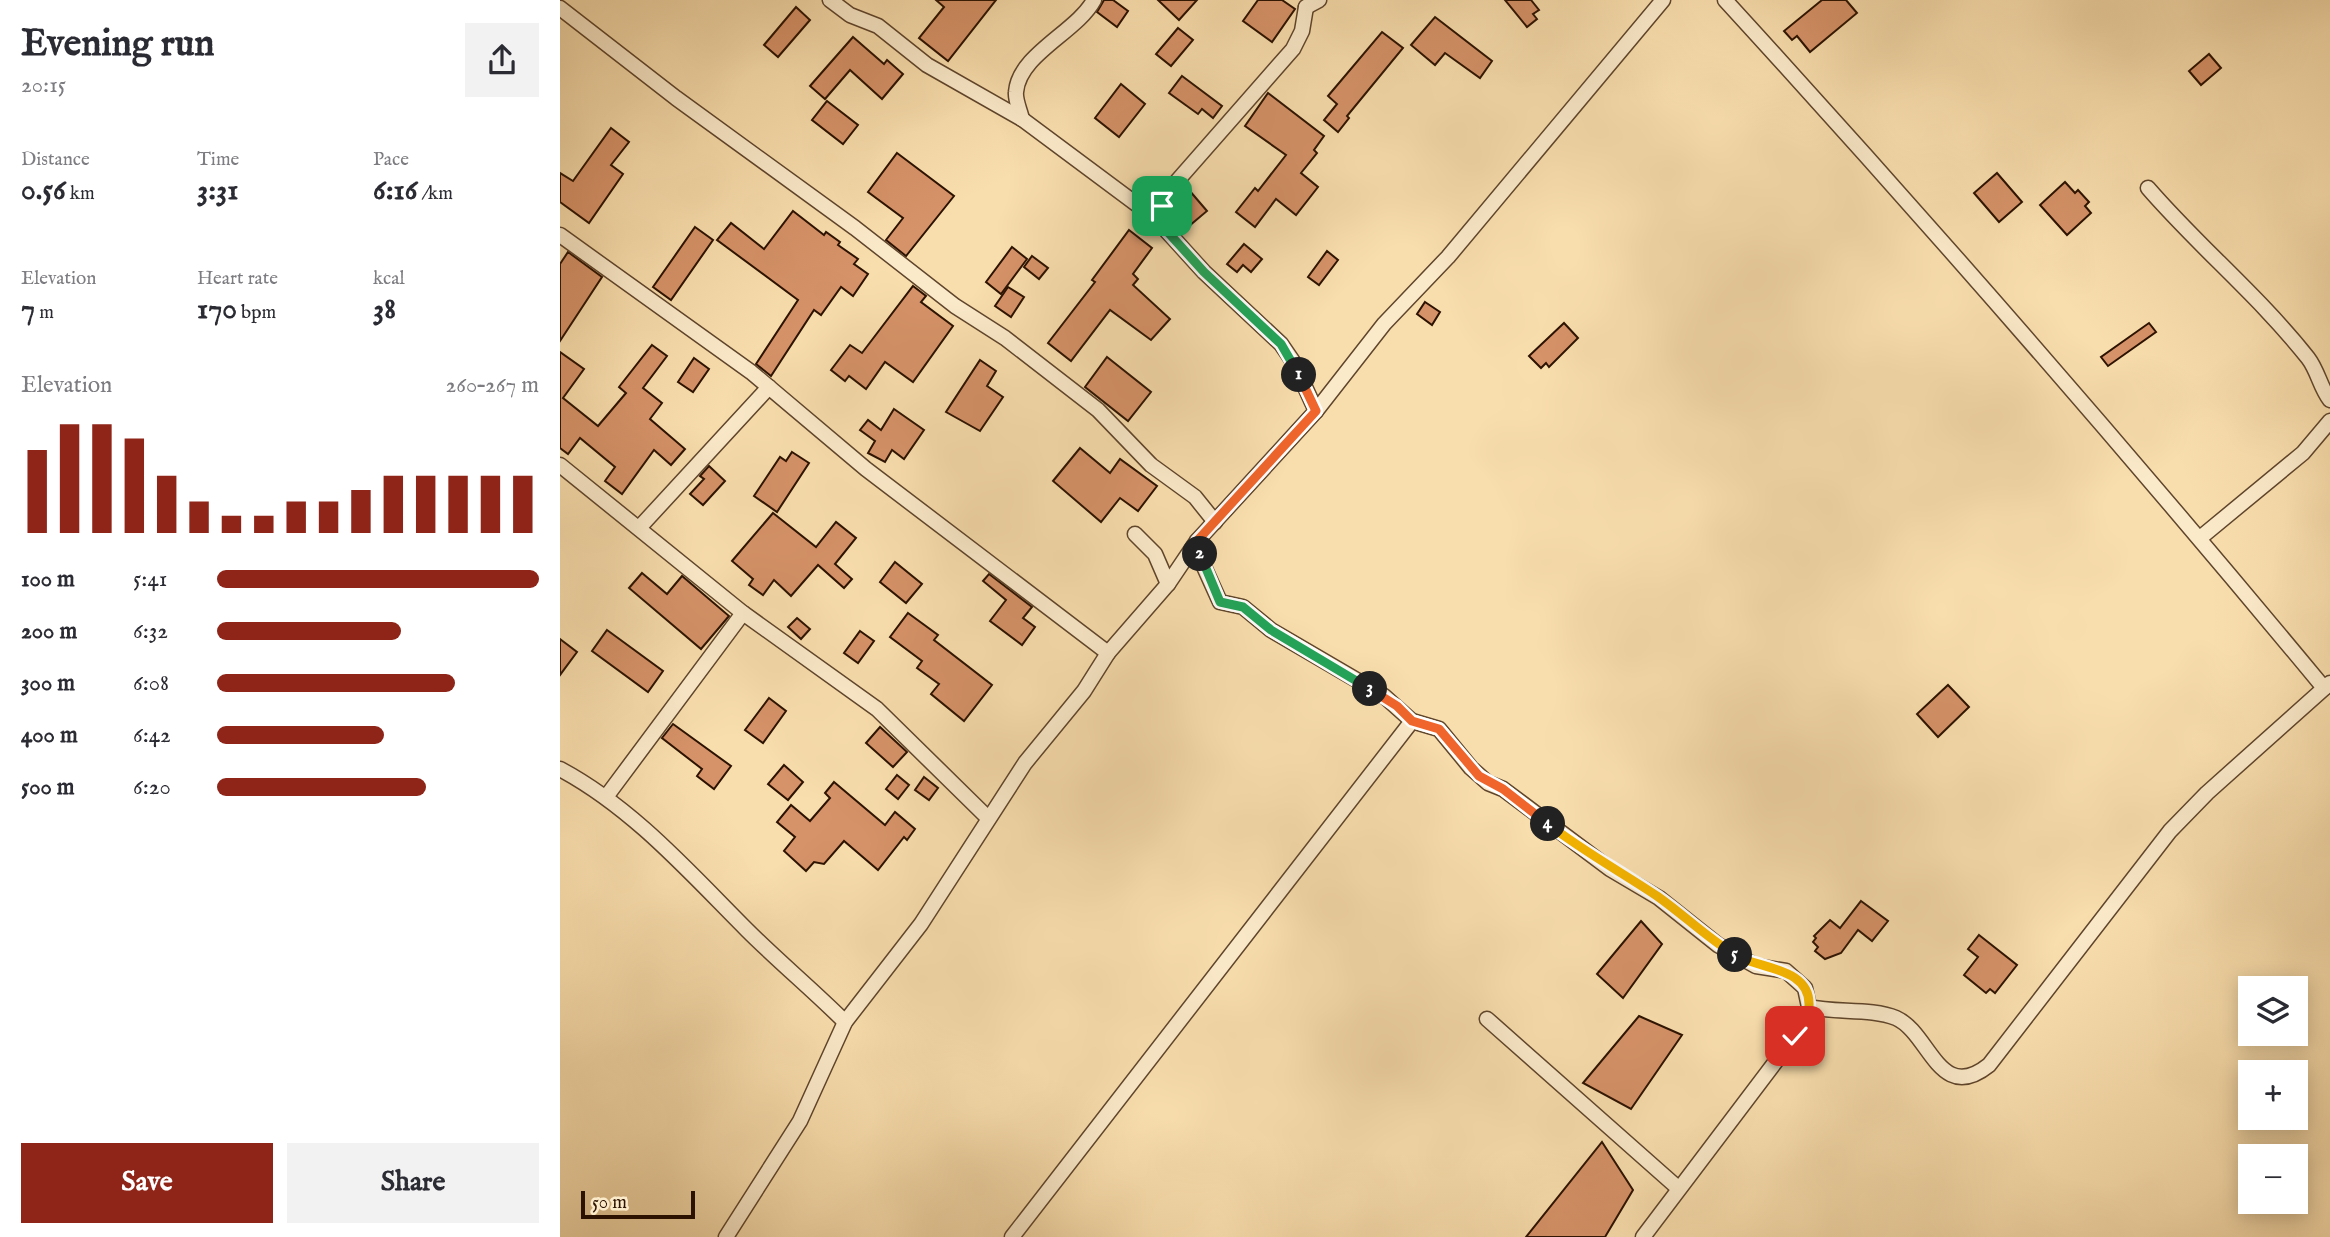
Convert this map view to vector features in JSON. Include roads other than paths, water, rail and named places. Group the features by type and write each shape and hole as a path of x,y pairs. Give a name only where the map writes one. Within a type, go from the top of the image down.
{"street":[{"path":"830,0 850,15 878,26 927,65 1022,119 1155,218 1204,272 1281,344 1294,363 1316,411"},
{"path":"1022,119 1016,93 1019,77 1043,51 1089,10 1094,0"},
{"path":"1725,0 1872,161 2327,685 2207,793 2170,831 1989,1065 1980,1072 1954,1075 1944,1070 1914,1034 1892,1017 1809,1007"},
{"path":"1155,218 1178,180 1293,49 1302,31 1308,2"},
{"path":"726,1237 800,1121 845,1022 921,924 1025,763 1084,691 1108,653 1168,584 1197,541 1316,411 1384,324 1448,257 1657,4"},
{"path":"560,8 676,98 855,228 955,306 1005,338 1098,410 1151,465 1195,497 1215,522"},
{"path":"2148,188 2178,223 2239,279 2311,361 2321,388 2330,400"},
{"path":"560,235 769,387 866,469 1000,568 1108,653"},
{"path":"639,528 769,387"},
{"path":"2200,538 2304,453 2330,421"},
{"path":"560,465 743,613 877,709 988,818"},
{"path":"1135,534 1155,554 1168,584"},
{"path":"1197,541 1201,560 1220,602 1243,607 1271,630 1384,696 1412,721 1439,729 1471,768 1488,783 1503,789 1610,869 1659,898 1696,930 1744,960 1786,971 1805,988 1809,1007 1795,1036 1643,1237"},
{"path":"606,797 743,613"},
{"path":"1012,1237 1412,721"},
{"path":"560,769 606,797 691,871 747,930 845,1022"},
{"path":"1487,1019 1678,1188"}]}
